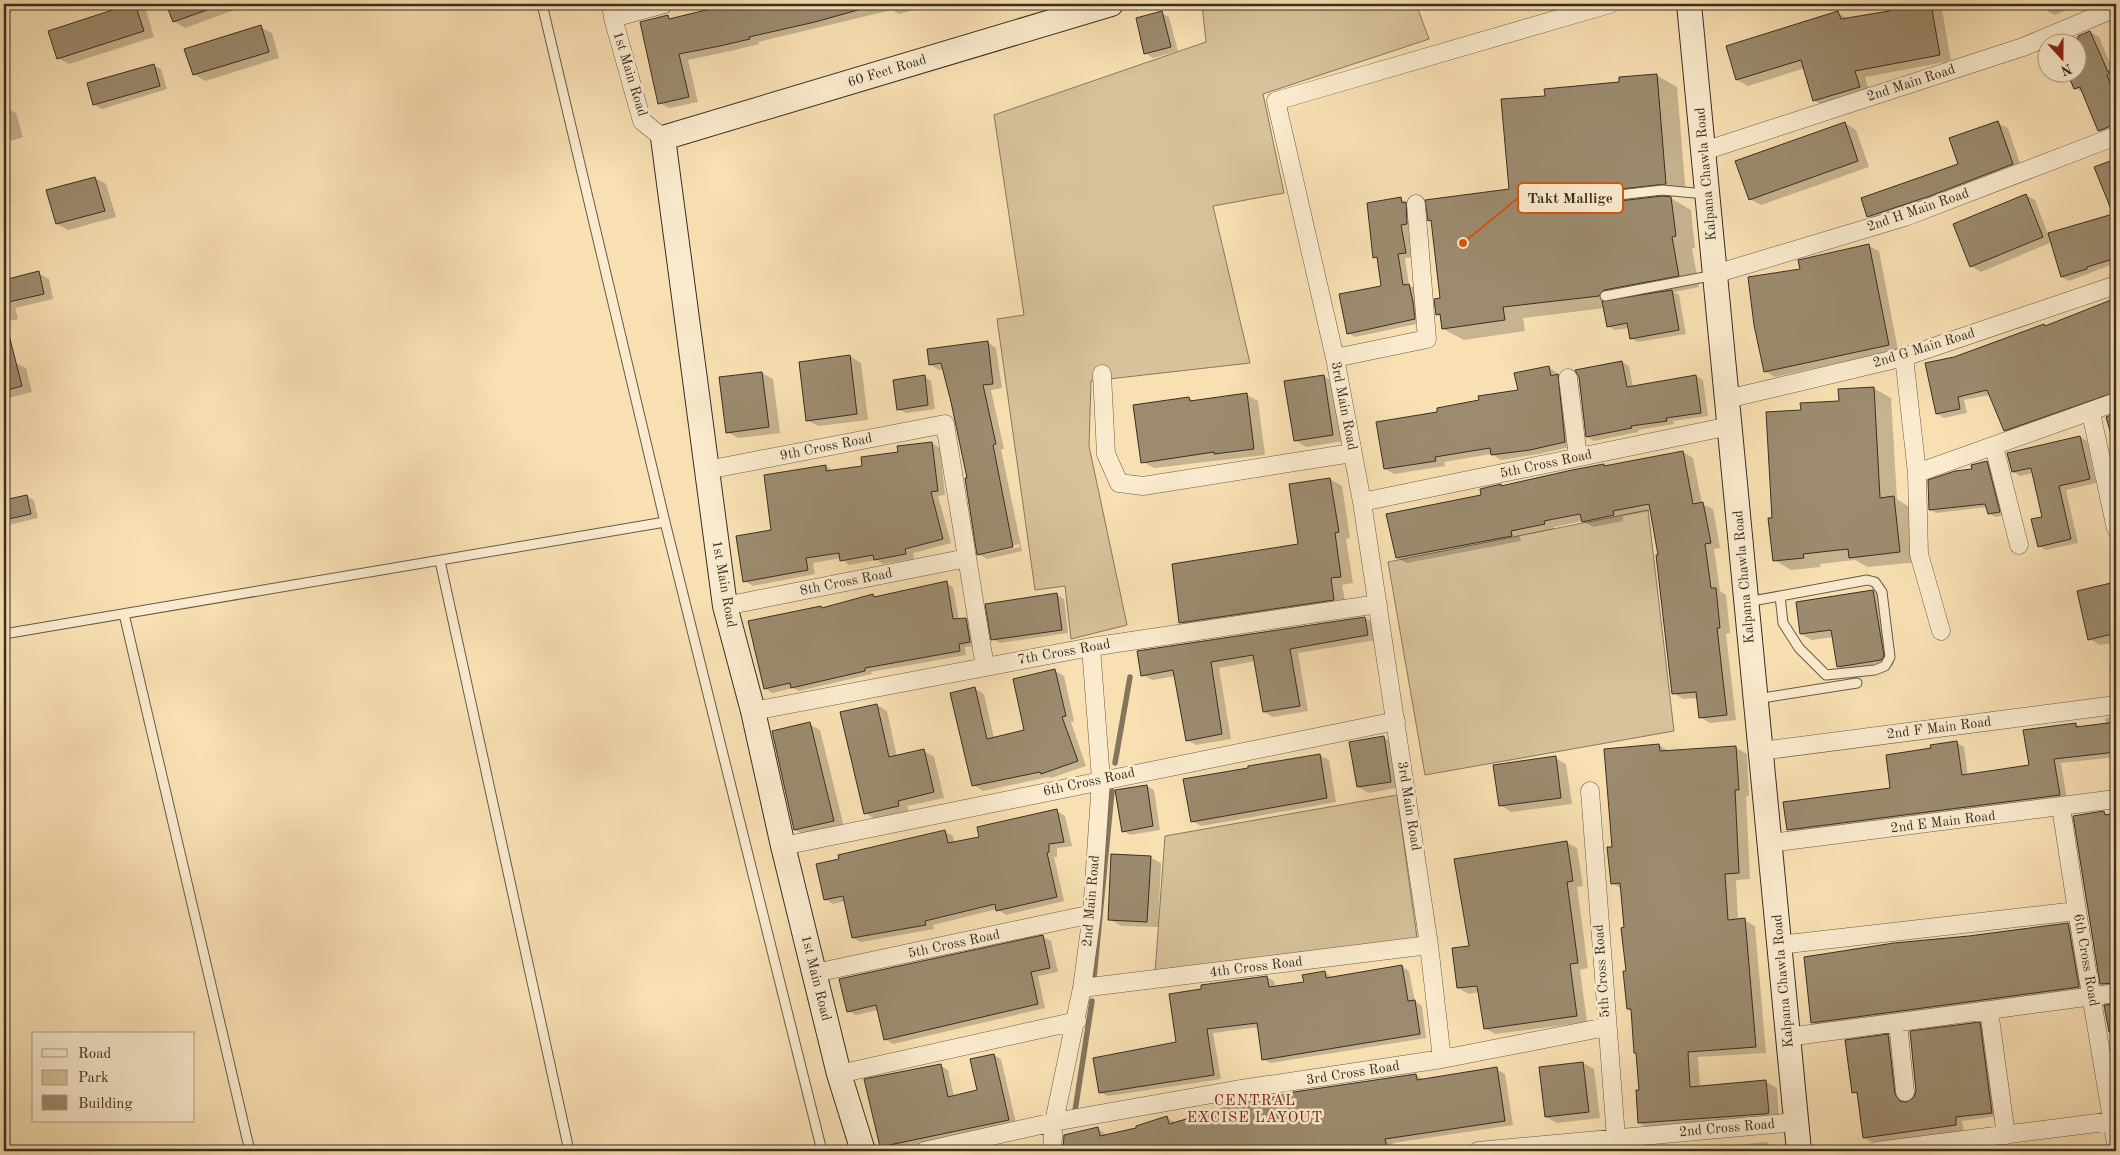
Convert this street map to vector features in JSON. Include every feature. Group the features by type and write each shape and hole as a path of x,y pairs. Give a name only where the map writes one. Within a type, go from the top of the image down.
{"street":[{"name":"1st Main Road","path":"664,4 612,11 642,121 663,138 725,606 753,710 783,846 839,1074 863,1151"},
{"name":"60 Feet Road","path":"663,138 1111,4"},
{"name":"3rd Main Road","path":"1442,1059 1430,945 1362,502 1335,358 1276,101 1610,4"},
{"name":"Kalpana Chawla Road","path":"1689,4 1799,1151"},
{"name":"2nd Main Road","path":"1704,151 2022,47 2116,8"},
{"name":"2nd H Main Road","path":"1716,274 1905,217 2116,136"},
{"path":"1335,358 1427,339 1416,204"},
{"name":"2nd G Main Road","path":"1727,399 1904,356 2116,285"},
{"path":"1904,356 1917,473 1919,554 1941,631"},
{"path":"1102,374 1106,454 1119,483 1143,486 1352,453"},
{"path":"1568,378 1578,457"},
{"path":"1917,473 2091,413 2116,402"},
{"path":"2091,413 2116,529"},
{"name":"9th Cross Road","path":"707,470 945,424 967,558"},
{"name":"5th Cross Road","path":"1362,502 1730,426"},
{"path":"1994,446 2019,545"},
{"path":"967,558 984,667"},
{"name":"8th Cross Road","path":"725,606 967,558"},
{"name":"7th Cross Road","path":"753,710 1091,647 1378,604"},
{"name":"2nd Main Road","path":"1052,1151 1054,1122 1077,1021 1092,914 1100,780 1091,647"},
{"name":"2nd F Main Road","path":"1761,750 2116,706"},
{"name":"6th Cross Road","path":"783,846 1396,721"},
{"name":"5th Cross Road","path":"1590,791 1616,1144"},
{"name":"2nd E Main Road","path":"1770,843 2116,799"},
{"name":"6th Cross Road","path":"2061,807 2116,1143"},
{"path":"1779,945 2077,911"},
{"name":"5th Cross Road","path":"815,973 1092,914"},
{"name":"4th Cross Road","path":"1082,988 1430,945"},
{"path":"1788,1037 2116,994"},
{"path":"1989,1011 2006,1135"},
{"path":"839,1074 1077,1021"},
{"path":"1898,1023 1905,1092"},
{"name":"3rd Cross Road","path":"924,1151 1054,1122 1235,1090 1442,1059 1606,1027"},
{"path":"1877,1151 2113,1121"},
{"name":"2nd Cross Road","path":"1478,1151 1616,1144 1796,1122"}],"lane":[{"path":"542,4 665,522 822,1151"},
{"path":"1524,206 1662,190 1708,194"},
{"path":"1605,296 1716,274"},
{"path":"4,634 665,522"},
{"path":"440,561 569,1151"},
{"path":"1747,602 1867,580 1875,582 1882,592 1890,658 1885,666 1875,670 1826,675 1799,648 1783,623 1780,596"},
{"path":"124,614 250,1151"},
{"path":"1756,699 1857,682"}],"green space":[{"path":"1202,4 1416,4 1429,39 1263,94 1284,193 1213,206 1250,363 1091,381 1089,446 1127,625 1071,639 1065,586 1035,590 997,319 1024,315 994,115 1206,42"},
{"path":"1648,510 1674,731 1425,775 1388,562"},
{"path":"1397,795 1417,938 1155,973 1165,836"}],"building":[{"path":"135,4 144,31 57,59 48,31"},
{"path":"166,4 218,4 218,6 173,22"},
{"path":"731,4 865,4 865,8 749,37 750,39 679,54 689,97 658,104 640,22 668,15 669,19"},
{"path":"1888,4 1931,4 1940,55 1855,71 1860,87 1813,101 1801,60 1736,80 1726,46 1838,11 1841,19 1889,11"},
{"path":"1162,11 1171,47 1144,54 1136,18"},
{"path":"261,25 269,52 193,75 184,49"},
{"path":"2090,31 2108,72 2112,72 2107,75 2116,98 2116,124 2098,131 2080,87 2074,89 2071,82 2088,82 2088,32"},
{"path":"154,64 160,86 93,105 87,83"},
{"path":"1657,74 1666,184 1523,200 1520,201 1518,206 1519,210 1525,212 1662,196 1671,197 1676,236 1672,237 1679,276 1604,290 1599,296 1503,307 1505,320 1442,329 1440,314 1436,315 1434,299 1440,298 1431,220 1428,221 1425,200 1509,189 1501,99 1545,96 1544,89 1619,82 1619,77"},
{"path":"1998,121 2013,164 1930,196 1867,217 1861,198 1958,164 1949,138"},
{"path":"1845,122 1858,161 1749,200 1735,161"},
{"path":"2116,159 2116,258 2061,277 2048,233 2113,214 2094,167"},
{"path":"95,177 105,211 56,224 46,190"},
{"path":"2026,194 2043,237 1970,267 1953,224"},
{"path":"1401,197 1402,203 1406,202 1407,224 1401,225 1406,253 1398,254 1403,285 1409,284 1415,319 1347,334 1339,294 1381,286 1377,257 1373,258 1367,203"},
{"path":"1869,244 1889,345 1764,372 1754,325 1748,277 1800,269 1798,260"},
{"path":"39,271 44,294 4,303 4,280"},
{"path":"1672,290 1679,330 1630,339 1627,323 1607,327 1602,301"},
{"path":"2116,298 2116,392 2004,431 1987,390 1958,397 1960,409 1936,414 1925,363 1954,357 2044,324 2045,326"},
{"path":"9,335 22,386 4,391 4,336"},
{"path":"988,341 993,384 983,385 996,444 993,445 1013,547 977,555 965,478 967,478 951,402 941,363 929,365 927,349"},
{"path":"850,355 857,414 806,421 799,362"},
{"path":"1622,361 1627,387 1696,375 1701,413 1666,418 1667,421 1631,426 1632,428 1586,437 1579,377 1575,370"},
{"path":"1549,366 1551,376 1558,374 1565,442 1530,450 1491,455 1490,448 1435,457 1436,461 1384,469 1376,422 1437,412 1437,408 1479,400 1478,396 1518,390 1514,373"},
{"path":"762,372 769,427 726,433 719,377"},
{"path":"925,375 928,405 897,410 893,380"},
{"path":"1324,375 1333,435 1294,441 1284,381"},
{"path":"1874,387 1880,498 1894,496 1900,552 1849,558 1848,549 1803,554 1804,558 1773,561 1768,518 1772,518 1766,412 1801,410 1800,403 1839,401 1838,389"},
{"path":"1247,393 1254,449 1214,454 1214,452 1141,463 1133,405 1189,397 1190,401"},
{"path":"2116,413 2116,438 2112,438 2106,417"},
{"path":"2080,436 2090,479 2059,486 2071,539 2038,547 2031,519 2042,517 2031,468 2012,472 2007,453"},
{"path":"932,442 938,491 931,492 943,539 905,549 906,554 874,560 873,555 840,561 839,553 806,558 808,570 743,582 736,536 771,530 764,475 826,465 826,471 862,466 861,457 898,452 897,446"},
{"path":"1683,451 1693,504 1703,502 1711,543 1705,544 1711,588 1716,588 1720,628 1717,628 1727,715 1699,718 1696,692 1672,694 1656,555 1658,555 1649,504 1613,511 1614,515 1582,522 1580,514 1544,521 1545,524 1511,531 1512,536 1396,558 1386,514 1481,495 1480,489 1501,484 1501,486 1572,470"},
{"path":"1987,461 2000,512 1988,514 1985,504 1929,510 1928,480 1955,471 1972,469 1971,465"},
{"path":"1330,478 1339,532 1335,533 1341,577 1331,578 1334,600 1179,623 1172,564 1298,544 1289,484"},
{"path":"27,495 31,514 4,520 4,500"},
{"path":"947,581 953,619 966,618 970,642 959,644 960,651 865,668 865,671 791,688 790,683 764,689 748,621 821,606 822,608 873,594 874,597"},
{"path":"2111,583 2116,606 2116,633 2088,640 2077,591"},
{"path":"1873,590 1884,656 1881,660 1837,667 1831,630 1800,634 1796,602"},
{"path":"1057,593 1062,630 991,640 985,604"},
{"path":"1365,617 1368,635 1290,649 1300,706 1263,712 1253,655 1211,662 1222,734 1186,741 1173,670 1141,676 1137,651"},
{"path":"1055,669 1066,716 1062,717 1078,761 1041,774 1040,772 972,786 950,693 975,687 987,739 1024,730 1013,679"},
{"path":"877,704 889,757 924,749 934,792 898,801 899,806 864,814 840,712"},
{"path":"810,722 834,821 794,830 772,731"},
{"path":"2116,722 2116,752 2054,759 2060,795 1787,830 1783,802 1890,788 1886,755 1931,748 1930,745 1957,741 1962,775 2029,765 2023,730 2076,723 2076,727"},
{"path":"1384,736 1391,782 1357,787 1349,742"},
{"path":"1659,744 1660,751 1736,746 1739,790 1735,790 1739,873 1725,874 1728,920 1745,918 1756,1047 1688,1052 1690,1087 1766,1080 1769,1113 1638,1123 1636,1090 1639,1090 1636,1053 1634,1053 1631,1009 1627,1009 1623,971 1626,971 1621,928 1624,927 1620,883 1611,884 1607,847 1612,847 1604,749"},
{"path":"1320,754 1327,798 1191,822 1183,779"},
{"path":"1556,756 1561,798 1499,806 1493,765"},
{"path":"1147,785 1153,826 1122,832 1115,790"},
{"path":"1057,809 1064,842 1049,844 1049,852 1047,853 1057,897 996,911 995,904 925,921 926,925 852,938 843,896 824,900 816,864 839,859 838,855 945,830 948,843 979,837 977,827"},
{"path":"2104,811 2105,815 2116,813 2116,983 2100,984 2073,816"},
{"path":"1567,841 1573,881 1567,882 1578,963 1570,964 1577,1016 1484,1029 1477,986 1457,988 1452,948 1469,946 1454,859"},
{"path":"1111,854 1151,856 1147,922 1108,920"},
{"path":"2068,923 2079,987 1811,1023 1804,957 1894,943 1969,936"},
{"path":"1043,935 1050,968 1031,972 1038,1004 884,1040 876,1005 847,1012 839,979"},
{"path":"1402,965 1408,1001 1415,1000 1420,1034 1262,1060 1257,1023 1207,1029 1214,1075 1099,1093 1093,1058 1176,1042 1169,994 1201,989 1201,985 1267,976 1269,987 1304,982 1302,975 1325,971 1326,978"},
{"path":"2116,1004 2116,1032 2109,1032 2104,1005"},
{"path":"1980,1022 1992,1113 1956,1117 1956,1125 1863,1138 1857,1092 1852,1093 1845,1040 1888,1034 1895,1094 1900,1101 1907,1102 1914,1097 1916,1091 1910,1031"},
{"path":"994,1054 1009,1120 880,1147 864,1079 941,1064 948,1097 977,1090 970,1059"},
{"path":"1583,1062 1589,1112 1545,1117 1539,1067"},
{"path":"1497,1067 1505,1121 1385,1139 1388,1151 1063,1150 1064,1135 1098,1127 1100,1136 1136,1128 1136,1126 1167,1116 1169,1124 1262,1097 1270,1096 1270,1098 1294,1092 1416,1074 1417,1080"}],"waterway":[{"path":"1115,763 1130,677"},
{"path":"1094,977 1112,791"},
{"path":"1075,1111 1092,1001"}],"place":[{"name":"Takt Mallige","path":"1463,243"}],"district":[{"name":"CENTRAL EXCISE LAYOUT","path":"1255,1110"}]}
